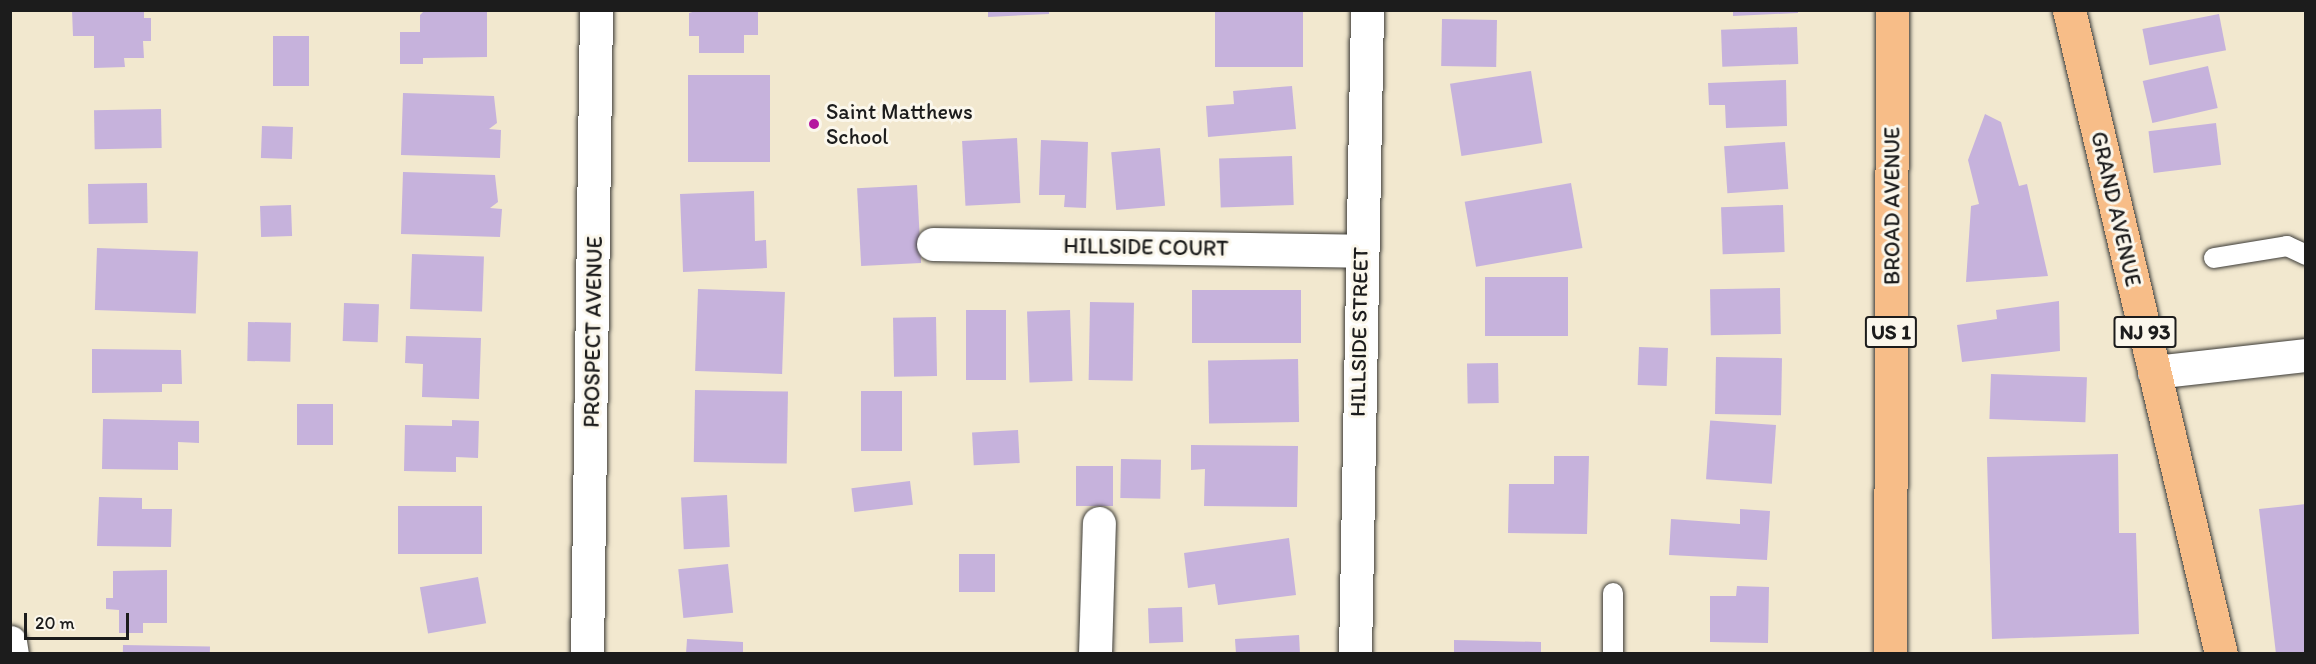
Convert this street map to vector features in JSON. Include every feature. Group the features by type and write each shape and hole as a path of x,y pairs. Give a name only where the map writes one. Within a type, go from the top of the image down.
{"main road":[{"name":"BROAD AVENUE","path":"1890,654 1892,10"},
{"name":"GRAND AVENUE","path":"2069,10 2221,654"}],"street":[{"name":"PROSPECT AVENUE","path":"587,654 596,10"},
{"name":"HILLSIDE STREET","path":"1355,654 1360,250 1367,10"},
{"name":"HILLSIDE COURT","path":"933,244 1360,250"},
{"path":"2154,372 2306,355"},
{"path":"1095,654 1099,523"},
{"path":"10,642 12,654"}],"lane":[{"path":"2214,258 2287,246 2306,255"},
{"path":"1612,654 1613,593"}],"building":[{"path":"72,10 144,10 144,18 151,18 151,41 143,41 144,58 124,58 125,67 94,68 94,36 73,36"},
{"path":"425,10 487,10 487,57 423,58 423,64 400,64 400,32 420,32 420,15"},
{"path":"699,10 758,10 758,35 744,35 744,53 699,53 699,36 689,36 689,13"},
{"path":"988,10 1049,10 1049,14 988,17"},
{"path":"1215,10 1303,10 1303,67 1215,67"},
{"path":"1733,10 1798,10 1798,13 1733,16"},
{"path":"2219,14 2226,50 2149,65 2142,29"},
{"path":"1442,19 1497,20 1496,67 1441,66"},
{"path":"1797,27 1798,64 1722,67 1721,30"},
{"path":"273,36 309,36 309,86 273,86"},
{"path":"2208,66 2218,108 2152,123 2143,81"},
{"path":"1531,71 1542,143 1461,156 1450,84"},
{"path":"688,75 770,75 770,162 688,162"},
{"path":"1786,80 1787,126 1726,128 1725,105 1709,105 1708,83"},
{"path":"1292,86 1296,129 1208,137 1206,106 1234,104 1233,91"},
{"path":"403,93 494,96 497,123 489,129 501,130 500,158 401,155"},
{"path":"161,109 162,148 95,149 94,110"},
{"path":"1985,114 2001,122 2019,186 2027,184 2048,276 1966,282 1971,206 1979,204 1968,160"},
{"path":"2216,123 2221,165 2154,173 2149,131"},
{"path":"262,126 293,127 292,159 261,158"},
{"path":"1017,138 1020,203 965,206 962,141"},
{"path":"1041,140 1088,142 1086,208 1064,207 1065,195 1039,195"},
{"path":"1785,142 1788,189 1727,193 1724,146"},
{"path":"1160,148 1165,206 1116,210 1111,152"},
{"path":"1292,156 1294,205 1221,208 1219,159"},
{"path":"403,172 495,175 498,202 490,208 502,209 500,237 401,234"},
{"path":"147,183 148,223 89,224 88,184"},
{"path":"1571,183 1582,248 1476,267 1465,202"},
{"path":"917,185 921,263 861,266 857,188"},
{"path":"754,191 755,241 766,240 767,268 683,272 680,194"},
{"path":"291,205 292,236 261,237 260,206"},
{"path":"1783,205 1785,252 1723,254 1721,207"},
{"path":"97,248 198,252 196,313 95,310"},
{"path":"412,254 484,257 482,311 410,309"},
{"path":"1485,277 1568,277 1568,336 1485,336"},
{"path":"1780,288 1781,334 1711,335 1710,289"},
{"path":"698,289 785,292 782,374 695,371"},
{"path":"1192,290 1301,290 1301,343 1192,343"},
{"path":"2059,301 2060,351 1962,362 1957,325 1997,319 1996,310"},
{"path":"1090,302 1134,303 1133,381 1089,380"},
{"path":"344,303 379,304 378,342 343,341"},
{"path":"966,310 1006,310 1006,380 966,380"},
{"path":"1070,310 1072,381 1030,382 1027,312"},
{"path":"936,317 937,376 894,377 893,318"},
{"path":"248,322 291,323 290,362 247,361"},
{"path":"406,336 481,338 479,399 422,397 423,364 405,363"},
{"path":"1639,347 1668,348 1667,386 1638,385"},
{"path":"92,349 181,350 182,384 162,384 162,392 92,393"},
{"path":"1716,357 1782,358 1781,415 1715,414"},
{"path":"1298,359 1299,422 1209,424 1208,361"},
{"path":"1498,363 1499,403 1468,404 1467,364"},
{"path":"1991,374 2087,377 2085,422 1989,419"},
{"path":"695,390 788,392 787,464 694,462"},
{"path":"861,391 902,391 902,451 861,451"},
{"path":"297,404 333,404 333,445 297,445"},
{"path":"103,419 199,421 199,443 178,442 178,470 102,469"},
{"path":"452,420 479,421 478,458 456,457 456,472 404,471 405,425 452,426"},
{"path":"1710,420 1776,425 1772,484 1706,479"},
{"path":"1018,430 1020,463 974,465 972,432"},
{"path":"1191,445 1298,446 1297,507 1204,506 1205,469 1191,470"},
{"path":"2118,454 2119,533 2136,533 2139,634 1992,639 1987,457"},
{"path":"1554,456 1589,456 1587,534 1508,533 1509,484 1554,484"},
{"path":"1121,459 1161,460 1160,499 1120,498"},
{"path":"1076,466 1113,466 1113,506 1076,506"},
{"path":"910,481 913,505 854,512 851,488"},
{"path":"727,495 730,547 684,549 681,497"},
{"path":"99,497 142,498 142,509 172,509 171,547 97,546"},
{"path":"2306,504 2306,654 2276,654 2259,509"},
{"path":"398,506 482,506 482,554 398,554"},
{"path":"1740,509 1770,511 1767,560 1669,555 1671,519 1740,524"},
{"path":"1289,538 1296,595 1218,605 1215,584 1188,588 1184,553"},
{"path":"959,554 995,554 995,592 959,592"},
{"path":"728,564 733,613 683,618 678,569"},
{"path":"167,570 167,623 143,623 143,633 119,633 119,610 106,609 106,598 113,598 113,571"},
{"path":"478,577 486,623 428,634 420,587"},
{"path":"1737,586 1769,587 1768,643 1710,642 1710,596 1736,596"},
{"path":"1182,607 1183,642 1149,643 1148,608"},
{"path":"1299,635 1300,654 1236,654 1235,639"},
{"path":"687,639 743,642 743,654 686,654"},
{"path":"1454,640 1541,642 1541,654 1454,654"},
{"path":"123,645 210,647 210,654 123,654"}],"place":[{"name":"Saint Matthews School","path":"814,124"}]}
